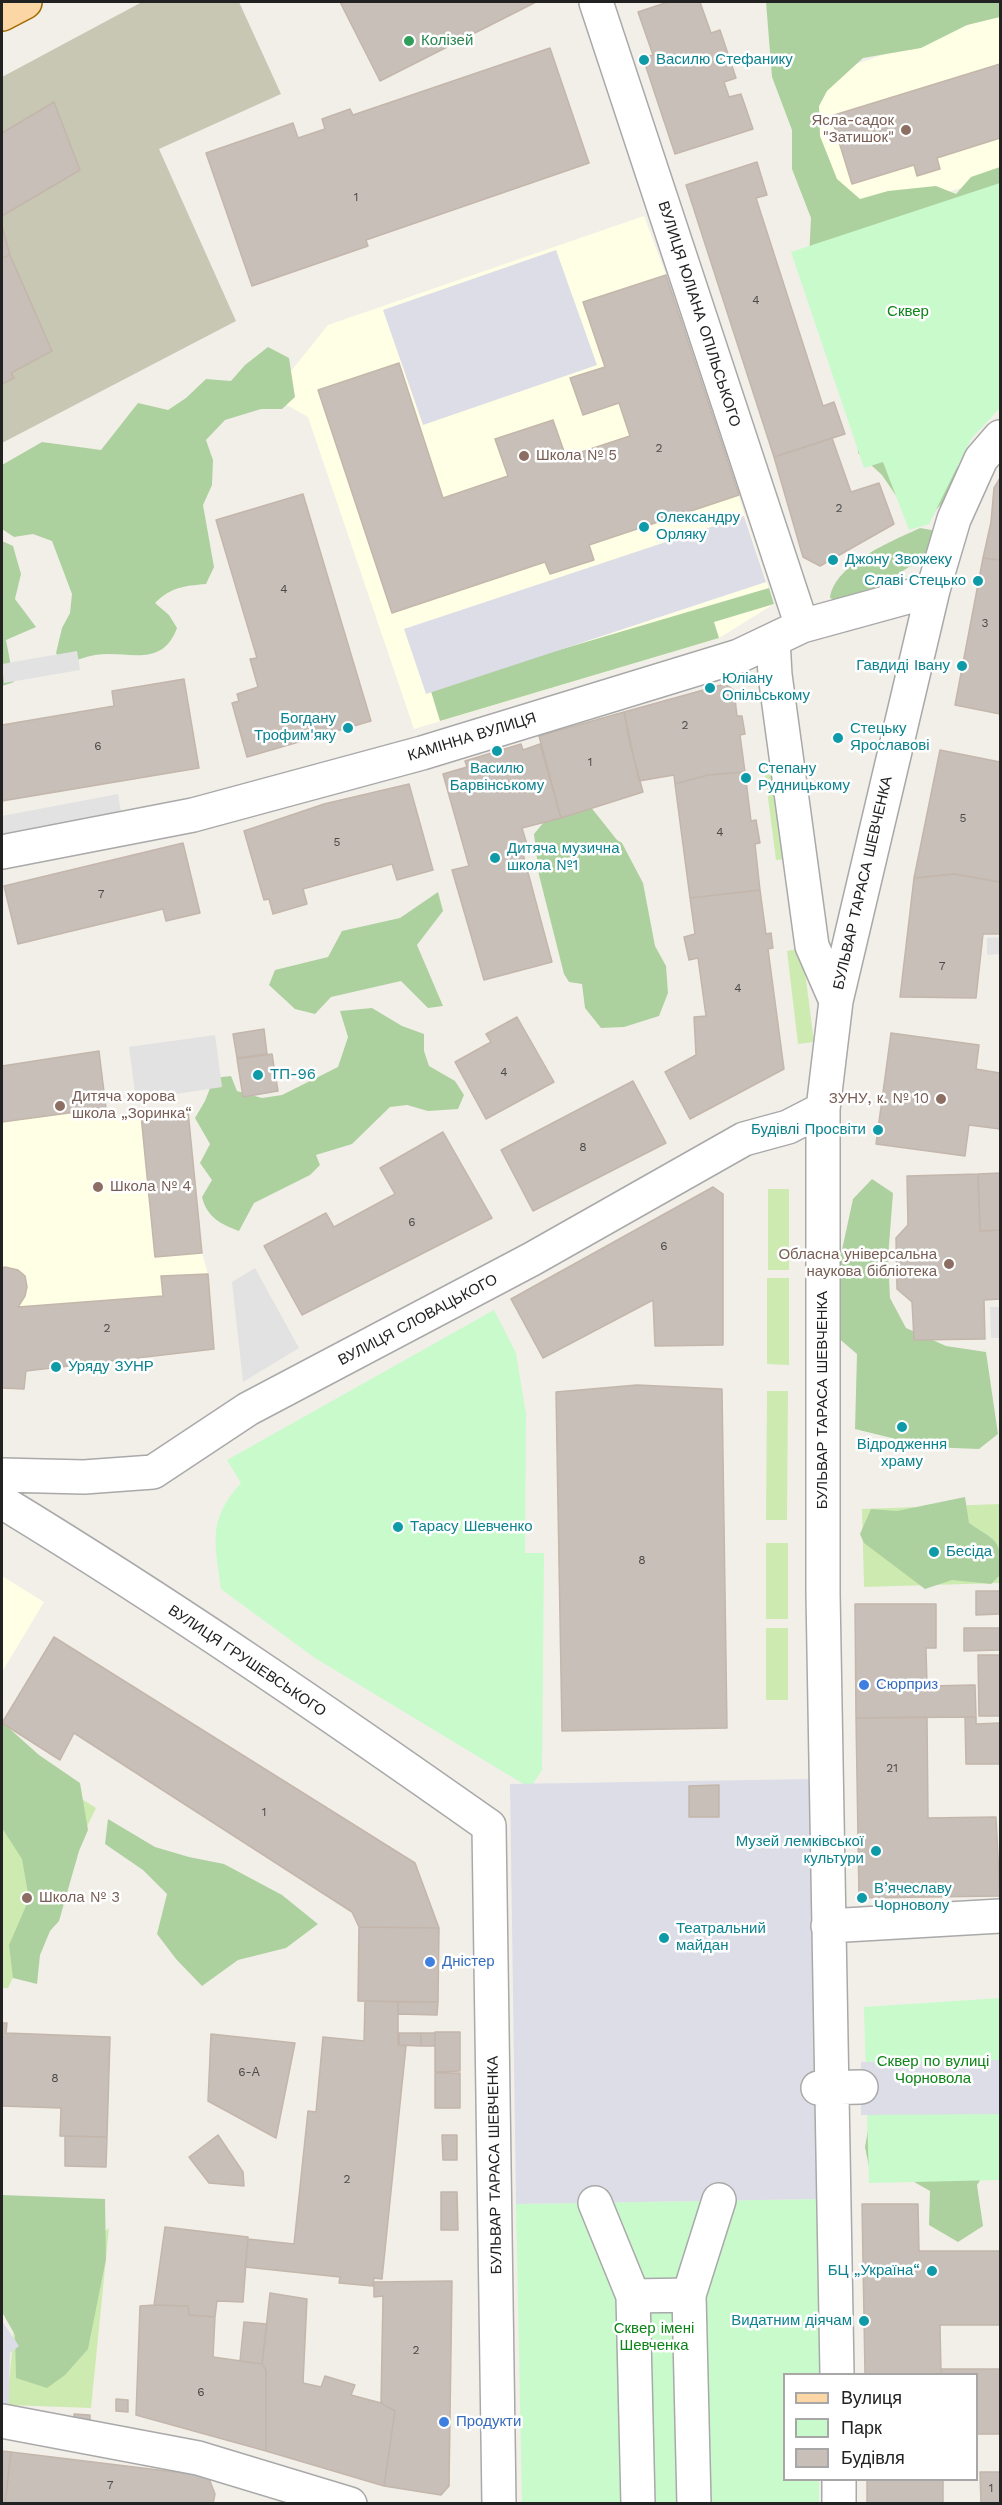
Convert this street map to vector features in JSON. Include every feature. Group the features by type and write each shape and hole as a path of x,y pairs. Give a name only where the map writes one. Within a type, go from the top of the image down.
{"main road":[{"path":"2,14 25,2"}],"street":[{"name":"ВУЛИЦЯ ЮЛІАНА ОПІЛЬСЬКОГО","path":"596,2 802,626"},
{"name":"БУЛЬВАР ТАРАСА ШЕВЧЕНКА","path":"828,1926 823,1594 824,1109 836,1000 933,590 954,519 981,459 1000,437"},
{"name":"КАМІННА ВУЛИЦЯ","path":"2,852 193,815 411,756 739,656 802,626 933,590"},
{"name":"БУЛЬВАР ТАРАСА ШЕВЧЕНКА","path":"773,640 775,675 812,946 836,1000"},
{"name":"ВУЛИЦЯ СЛОВАЦЬКОГО","path":"2,1475 84,1477 153,1472 248,1409 532,1259 744,1139 788,1127 824,1109"},
{"name":"ВУЛИЦЯ ГРУШЕВСЬКОГО","path":"2,1502 77,1548 489,1826"},
{"name":"БУЛЬВАР ТАРАСА ШЕВЧЕНКА","path":"489,1826 499,2504"},
{"path":"837,2373 834,2197 837,2088 828,1926 1000,1916"},
{"path":"694,2504 689,2295 719,2200"},
{"path":"595,2203 633,2296 638,2504"},
{"path":"633,2296 689,2295"},
{"path":"2,2421 198,2458 350,2504"},
{"path":"838,2481 839,2504"}],"shaded area":[{"path":"142,2 239,2 281,94 159,149 236,321 2,443 2,77"},
{"name":"Ясла-садок \"Затишок\"","path":"1000,14 1000,175 844,226 796,85"},
{"name":"Школа № 5","path":"644,216 666,275 774,604 719,638 414,729 308,417 271,396 328,325"},
{"path":"556,250 597,365 423,425 383,310"},
{"path":"744,516 766,582 426,694 404,629"},
{"path":"77,651 80,670 4,683 2,664"},
{"path":"118,794 122,818 2,841 2,816"},
{"path":"1000,937 1000,954 987,955 987,938"},
{"path":"215,1035 222,1087 136,1100 129,1047"},
{"name":"Школа № 4","path":"106,1108 109,1119 188,1111 202,1253 208,1274 214,1349 27,1371 24,1389 2,1388 2,1122"},
{"path":"255,1268 299,1348 243,1382 232,1282"},
{"path":"990,1307 1000,1307 1000,1338 991,1338"},
{"path":"2,1576 44,1602 2,1672"},
{"name":"Театральний майдан","path":"812,1779 819,2199 516,2204 510,1784"},
{"path":"1000,2060 1000,2114 861,2115 861,2062"},
{"path":"2,2321 19,2346 10,2353 8,2440 2,2439"}],"green space":[{"name":"Сквер","path":"766,2 1000,2 1000,17 967,25 921,48 863,58 827,91 819,106 820,136 837,179 860,199 888,191 936,186 956,194 971,177 1000,167 1000,403 961,450 952,493 926,520 903,506 882,475 858,453 857,432 808,278 811,218 792,169 792,130 772,77"},
{"name":"Сквер","path":"1000,183 1000,408 971,439 929,524 909,530 883,462 864,468 791,252"},
{"path":"268,347 289,358 295,397 282,409 261,409 225,420 206,440 213,460 212,485 203,505 214,567 206,584 178,588 155,603 169,615 177,628 171,641 153,653 95,655 63,664 56,653 62,628 70,613 72,594 52,541 33,534 14,537 2,529 2,465 42,442 101,450 138,403 168,410 186,398 206,379 231,381 245,365"},
{"path":"920,528 937,531 938,545 923,560 872,591 835,600 830,598 834,585 854,564 881,547"},
{"path":"2,541 13,546 21,574 15,599 36,627 6,640 14,682 2,686"},
{"path":"769,588 774,604 714,622 719,638 440,721 430,688"},
{"path":"780,765 791,859 776,860 764,767"},
{"path":"586,801 617,840 622,843 643,883 655,946 666,966 668,993 659,1016 624,1027 601,1028 585,1008 582,984 569,982 564,974 539,875 534,834 549,816"},
{"path":"438,892 443,911 417,945 443,1006 428,1008 401,981 331,997 315,1014 295,1009 269,985 275,970 328,957 342,931 400,918"},
{"path":"802,948 814,1042 798,1044 787,951"},
{"path":"372,1008 402,1026 424,1034 424,1051 429,1066 455,1081 464,1095 458,1109 428,1111 407,1105 390,1107 352,1144 316,1155 320,1165 310,1175 254,1203 239,1231 215,1219 207,1210 202,1197 212,1180 200,1163 210,1144 195,1118 214,1078 231,1076 237,1091 262,1098 282,1095 338,1067 348,1037 340,1011"},
{"path":"872,1179 893,1193 888,1258 890,1298 906,1328 946,1346 986,1352 998,1434 979,1449 928,1447 855,1429 857,1354 836,1336 829,1310 853,1199"},
{"path":"768,1189 789,1189 789,1270 768,1270"},
{"path":"767,1278 789,1278 789,1365 767,1364"},
{"path":"494,1310 516,1353 526,1414 525,1553 544,1553 542,1770 530,1788 315,1658 221,1589 216,1545 218,1521 230,1496 241,1483 227,1460"},
{"path":"767,1391 788,1391 787,1520 766,1520"},
{"path":"965,1497 969,1523 992,1538 1000,1554 1000,1575 991,1584 952,1580 925,1589 864,1543 860,1534 871,1509 897,1511"},
{"path":"1000,1504 1000,1583 864,1587 862,1509"},
{"path":"766,1543 788,1543 788,1619 766,1619"},
{"path":"766,1628 788,1628 788,1700 766,1700"},
{"name":"Школа № 3","path":"2,1722 39,1755 80,1783 88,1830 79,1851 59,1921 50,1931 40,1955 37,1984 13,1978 9,1945 29,1899 22,1859 2,1828"},
{"name":"Школа № 3","path":"2,1749 96,1808 8,1988 2,1988"},
{"path":"108,1819 155,1847 224,1864 282,1895 318,1924 286,1948 238,1960 202,1986 176,1959 157,1934 167,1894 143,1870 105,1844"},
{"name":"Сквер по вулиці Чорновола","path":"1000,1998 1000,2180 869,2183 864,2007"},
{"path":"868,2130 987,2170 977,2185 983,2226 958,2242 929,2225 930,2191 909,2179 870,2172 865,2147"},
{"path":"2,2195 105,2199 106,2259 88,2349 65,2375 47,2388 16,2378 15,2335 2,2312"},
{"name":"Сквер імені Шевченка","path":"819,2199 819,2373 783,2373 783,2481 819,2481 819,2503 522,2503 516,2204"},
{"path":"109,2228 91,2408 7,2405 17,2295"}],"building":[{"name":"Колізей","path":"340,2 536,2 380,81"},
{"path":"668,2 700,2 711,33 720,30 736,78 724,82 729,97 741,94 753,129 675,154 643,58 653,55 638,12"},
{"path":"550,48 589,163 366,240 368,246 252,286 206,153 293,123 298,138 325,129 322,119 350,109 353,115"},
{"path":"1000,64 1000,138 937,158 940,169 917,176 914,165 852,184 831,116"},
{"path":"54,102 80,170 2,216 2,133"},
{"path":"757,162 767,195 756,198 823,406 834,402 845,434 774,457 686,185"},
{"path":"2,226 10,255 2,258"},
{"path":"10,255 52,351 11,373 14,378 2,384 2,258"},
{"path":"666,275 739,495 589,545 594,560 550,574 545,562 392,613 318,390 399,363 443,498 508,476 495,439 553,420 566,457 630,436 619,403 583,415 570,378 605,367 583,302"},
{"path":"832,438 851,492 879,483 894,524 820,566 803,557 774,457"},
{"path":"1000,478 1000,560 983,558 991,522 994,488"},
{"path":"303,494 371,721 247,757 232,703 239,701 237,694 258,687 250,659 257,658 216,520"},
{"path":"983,558 1000,560 1000,714 955,705"},
{"path":"184,679 199,768 2,801 2,725 114,706 112,691"},
{"path":"725,684 734,690 737,716 742,716 745,734 740,735 745,772 708,775 675,784 674,775 639,781 624,712"},
{"path":"624,712 643,792 561,818 539,736"},
{"name":"Дитяча музична школа №1","path":"521,744 523,750 540,744 561,818 522,828 528,848 522,850 552,962 484,980 452,870 469,866 443,774 467,767 465,761"},
{"path":"940,750 1000,762 1000,882 954,874 914,878"},
{"path":"745,772 751,821 756,820 760,843 755,844 760,890 690,898 675,784 708,775"},
{"path":"409,784 433,870 397,880 392,864 303,889 307,904 273,914 269,899 264,900 244,831 324,804"},
{"path":"183,843 200,913 166,921 163,909 18,944 4,886"},
{"path":"954,874 1000,882 1000,934 983,934 976,998 900,997 914,878"},
{"path":"760,890 766,934 771,933 773,948 768,949 784,1069 690,1119 665,1072 696,1055 694,1017 706,1016 698,958 689,960 684,937 695,934 690,898"},
{"path":"517,1017 554,1082 486,1119 455,1062 491,1042 486,1034"},
{"path":"264,1029 267,1054 237,1058 233,1034"},
{"name":"ЗУНУ, к. № 10","path":"891,1033 979,1045 976,1069 1000,1073 1000,1129 969,1125 965,1156 876,1144"},
{"path":"99,1051 106,1108 2,1122 2,1066"},
{"name":"ТП-96","path":"272,1054 278,1091 243,1097 237,1059"},
{"path":"633,1081 666,1143 533,1211 501,1150"},
{"path":"188,1111 202,1253 155,1257 141,1115"},
{"path":"443,1132 492,1218 302,1315 264,1246 326,1213 334,1227 395,1194 380,1168"},
{"path":"1000,1173 1000,1230 980,1231 978,1174"},
{"name":"Обласна універсальна наукова бібліотека","path":"978,1174 980,1231 1000,1230 1000,1299 984,1300 985,1339 914,1340 912,1302 897,1289 896,1238 908,1225 907,1176"},
{"path":"713,1187 723,1194 723,1345 655,1346 653,1300 543,1358 511,1299"},
{"path":"2,1268 18,1270 25,1276 27,1287 25,1296 18,1307 163,1296 161,1276 208,1274 214,1349 26,1371 24,1389 2,1388"},
{"path":"637,1385 722,1389 727,1728 562,1731 556,1392"},
{"path":"976,1591 1000,1591 1000,1614 976,1615"},
{"path":"855,1604 936,1604 936,1648 926,1648 927,1686 975,1685 976,1717 856,1718"},
{"path":"964,1628 1000,1628 1000,1650 964,1651"},
{"path":"54,1637 415,1863 439,1928 359,1927 352,1912 74,1733 60,1760 2,1723"},
{"path":"978,1655 1000,1655 1000,1716 979,1716"},
{"path":"927,1717 928,1818 996,1817 1000,1896 859,1898 856,1718"},
{"path":"965,1717 976,1717 976,1724 1000,1723 1000,1764 966,1764"},
{"path":"719,1785 719,1817 689,1817 689,1786"},
{"path":"359,1927 439,1928 438,2002 358,2001"},
{"path":"365,2001 398,2002 398,2045 406,2046 382,2279 374,2278 373,2286 339,2283 340,2277 245,2267 248,2239 294,2244 308,2111 316,2112 323,2037 364,2041"},
{"path":"398,2002 438,2002 437,2015 398,2014"},
{"path":"2,2023 7,2023 6,2033 110,2037 107,2137 60,2136 61,2108 2,2106"},
{"path":"435,2032 460,2032 460,2071 435,2072"},
{"path":"399,2033 421,2033 421,2046 399,2045"},
{"path":"421,2033 435,2033 435,2046 421,2046"},
{"path":"211,2034 295,2043 276,2138 208,2101"},
{"path":"435,2073 460,2073 460,2108 435,2108"},
{"path":"218,2135 243,2172 244,2186 209,2183 189,2157"},
{"path":"442,2135 457,2135 457,2160 443,2160"},
{"path":"65,2136 107,2137 106,2167 65,2166"},
{"path":"441,2192 457,2192 458,2230 441,2230"},
{"name":"БЦ „Україна“","path":"862,2204 918,2204 919,2251 1000,2251 1000,2325 940,2325 941,2373 865,2373"},
{"path":"165,2227 248,2237 243,2302 217,2301 215,2317 189,2315 188,2306 154,2305"},
{"path":"452,2281 449,2486 441,2495 384,2486 395,2411 381,2403 383,2296 374,2297 374,2282"},
{"path":"270,2293 307,2299 303,2383 321,2387 325,2376 355,2385 351,2395 381,2403 395,2411 384,2486 266,2451 266,2370 262,2364"},
{"path":"140,2306 188,2306 189,2315 215,2317 213,2357 262,2364 266,2370 266,2451 136,2415"},
{"path":"244,2322 267,2324 262,2364 240,2361"},
{"path":"941,2369 1000,2369 1000,2434 978,2434 978,2373 941,2373"},
{"path":"116,2399 128,2400 128,2412 116,2411"},
{"path":"74,2414 90,2415 90,2426 74,2426"},
{"path":"2,2451 11,2452 5,2504 2,2504"},
{"path":"11,2452 208,2476 215,2494 213,2504 5,2504"},
{"path":"980,2472 1000,2472 1000,2504 981,2504"},
{"path":"867,2481 943,2481 943,2504 867,2504"}],"place":[{"name":"Колізей","path":"409,41"},
{"name":"Василю Стефанику","path":"644,60"},
{"name":"Ясла-садок \"Затишок\"","path":"906,130"},
{"name":"Школа № 5","path":"524,456"},
{"name":"Олександру Орляку","path":"644,527"},
{"name":"Джону Звожеку","path":"833,560"},
{"name":"Славі Стецько","path":"978,581"},
{"name":"Гавдиді Івану","path":"962,666"},
{"name":"Юліану Опільському","path":"710,688"},
{"name":"Богдану Трофим'яку","path":"348,728"},
{"name":"Стецьку Ярославові","path":"838,738"},
{"name":"Василю Барвінському","path":"497,751"},
{"name":"Степану Рудницькому","path":"746,778"},
{"name":"Дитяча музична школа №1","path":"495,858"},
{"name":"ТП-96","path":"258,1075"},
{"name":"ЗУНУ, к. № 10","path":"941,1099"},
{"name":"Дитяча хорова школа „Зоринка“","path":"60,1106"},
{"name":"Будівлі Просвіти","path":"878,1130"},
{"name":"Школа № 4","path":"98,1187"},
{"name":"Обласна універсальна наукова бібліотека","path":"949,1264"},
{"name":"Уряду ЗУНР","path":"56,1367"},
{"name":"Відродження храму","path":"902,1427"},
{"name":"Тарасу Шевченко","path":"398,1527"},
{"name":"Бесіда","path":"934,1552"},
{"name":"Сюрприз","path":"864,1685"},
{"name":"Музей лемківської культури","path":"876,1851"},
{"name":"Школа № 3","path":"27,1898"},
{"name":"В’ячеславу Чорноволу","path":"862,1898"},
{"name":"Театральний майдан","path":"664,1938"},
{"name":"Дністер","path":"430,1962"},
{"name":"БЦ „Україна“","path":"932,2271"},
{"name":"Видатним діячам","path":"864,2321"},
{"name":"Продукти","path":"444,2422"}]}
